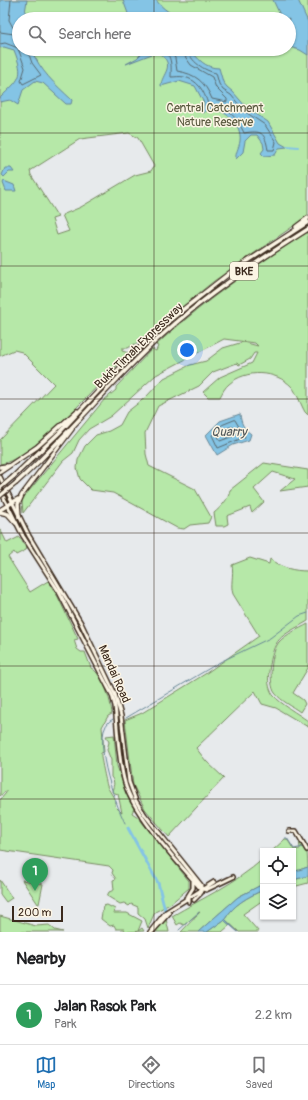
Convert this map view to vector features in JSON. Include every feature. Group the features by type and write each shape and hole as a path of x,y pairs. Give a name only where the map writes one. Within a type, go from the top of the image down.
{"highway":[{"path":"286,235 308,218"},
{"name":"Bukit Timah Expressway","path":"0,489 59,433 135,352 179,312 231,272 308,222"},
{"name":"Bukit Timah Expressway","path":"0,496 38,463 139,357 183,317 235,277 308,229"},
{"path":"0,472 37,448 91,398"},
{"path":"0,511 8,505 13,504 22,495 78,420"},
{"path":"0,467 14,463"},
{"path":"19,517 18,504 22,495"},
{"path":"0,511 8,514 16,523"}],"main road":[{"name":"Mandai Road","path":"0,478 29,536 81,623 115,694 121,716 131,791 141,810 196,878"},
{"name":"Mandai Road","path":"0,489 28,545 59,592 112,695 115,706 124,782 128,793 140,815 202,889"},
{"path":"28,545 30,542 29,536"},
{"path":"74,621 77,621 77,617"},
{"path":"78,629 78,623 81,623"},
{"path":"120,750 123,752 125,748"},
{"path":"156,829 156,834"},
{"path":"289,831 293,830 297,832 307,850"},
{"path":"186,898 194,886 191,877"},
{"path":"202,889 207,890 233,877"},
{"path":"196,878 202,883 210,884"},
{"path":"196,878 202,889"},
{"path":"151,932 167,913 186,898 214,882 202,883"},
{"path":"194,900 200,894 202,889"},
{"path":"186,898 189,898 189,902"}],"green space":[{"name":"Central Catchment Nature Reserve","path":"0,0 308,0 308,216 214,281 140,341 128,348 122,348 122,351 129,353 68,416 31,448 14,459 0,464 0,440 54,384 22,352 14,350 0,356","holes":["129,133 138,138 154,166 151,171 135,175 81,207 62,215 69,231 57,235 52,219 58,217 31,175 30,171 80,139"]},
{"path":"308,232 308,415 292,387 278,377 270,375 252,374 236,379 226,387 220,397 208,397 203,392 220,377 252,363 257,353 254,353 250,359 239,365 237,363 213,372 199,386 158,406 145,433 146,454 149,466 195,489 211,517 208,523 190,525 184,529 177,528 113,493 91,490 80,479 77,468 78,460 85,446 96,435 109,431 120,425 127,412 146,397 164,378 190,365 206,361 223,348 243,342 258,346 255,343 224,339 156,375 111,416 89,429 79,440 73,453 63,461 23,513 22,501 24,497 104,400 116,390 116,387 152,349 156,351 158,346 156,345 229,285"},
{"path":"264,463 308,470 308,487 280,491 295,479 273,472 254,489 264,502 252,513 250,507 227,516 228,524 224,526 216,526 214,513 226,500 230,490"},
{"path":"0,529 7,543 19,537 27,548 16,555 14,552 8,557 30,592 48,581 58,597 78,639 74,640 77,649 81,652 85,652 91,668 99,676 106,688 112,714 108,716 102,727 104,752 101,753 101,755 107,786 114,799 115,806 122,813 118,794 112,792 114,783 111,777 111,760 107,750 109,742 106,736 114,735 117,766 134,808 132,813 138,817 189,881 189,888 170,904 155,912 148,928 145,919 138,913 138,907 131,904 129,906 124,903 120,904 107,896 109,892 114,890 113,880 116,879 112,873 113,870 109,866 0,850 0,800 6,791 0,796"},
{"path":"250,558 269,564 270,559 279,565 288,568 308,571 308,621 284,635 276,644 273,651 268,677 269,686 273,695 285,706 308,721 308,727 276,708 262,704 255,691 196,748 206,761 224,778 169,837 145,809 133,785 125,720 142,713 205,674 259,636 232,591 232,565"},
{"path":"308,624 308,668 293,693 303,700 305,704 300,712 283,701 275,693 273,689 271,668 274,652 279,642 289,634"},
{"path":"285,839 287,839 293,848 275,848"},
{"path":"299,839 307,851 308,867 296,871 296,850 300,849"},
{"path":"260,862 260,886 238,897 198,932 181,932 200,912 184,925 180,923 177,925 172,916 231,883"},
{"path":"308,876 308,883 296,886 296,879"},
{"path":"0,880 12,898 6,902 0,894"},
{"path":"22,880 43,884 39,904 38,904"},
{"path":"260,892 260,902 243,914 259,932 239,932 225,919 237,905"},
{"path":"107,905 115,909 114,913 127,913 142,921 138,931 142,928 144,931 126,932 124,929 116,929 114,925 110,926 101,919 103,906"},
{"path":"0,916 36,926 49,925 55,930 63,932 0,932"},
{"path":"166,919 169,932 155,932"},
{"path":"224,920 230,925 222,932 207,932"}],"water":[{"path":"0,0 27,0 25,12 12,12 12,49 4,47 0,48"},
{"path":"123,0 156,0 161,6 170,12 127,12"},
{"path":"273,0 298,0 308,22 308,55 296,49 296,12 279,12"},
{"path":"16,56 34,56 44,71 72,100 71,104 66,104 43,83 35,81 23,90 18,105 10,100 0,102 0,98 19,77 20,72"},
{"path":"139,56 147,56 126,64"},
{"path":"162,56 196,56 206,65 219,68 223,82 227,87 247,108 268,122 280,143 287,147 279,148 275,155 264,156 261,153 264,149 263,143 257,135 251,135 245,141 243,152 236,159 240,135 236,124 223,112 212,108 202,113 204,103 195,86 179,81 161,86 168,66"},
{"path":"5,168 11,168 14,172 9,172 4,177 2,175"},
{"path":"4,181 14,185 16,191 6,191 3,183"},
{"name":"Quarry","path":"240,414 243,425 251,434 249,440 233,445 217,455 206,435 220,421"},
{"path":"308,867 308,876 296,879 296,871"},
{"path":"260,886 260,892 237,905 225,919 238,932 224,920 207,932 198,932 238,897"}],"waterway":[{"path":"287,146 298,147"},
{"path":"126,718 220,662 270,638 299,616 308,613"},
{"path":"113,719 106,726 103,737 103,752 110,785 125,823"},
{"path":"128,828 158,883 165,910"},
{"path":"285,838 287,838 294,849 303,847"},
{"path":"179,930 199,912"}],"place":[{"name":"Jalan Rasok Park","path":"35,891"}]}
